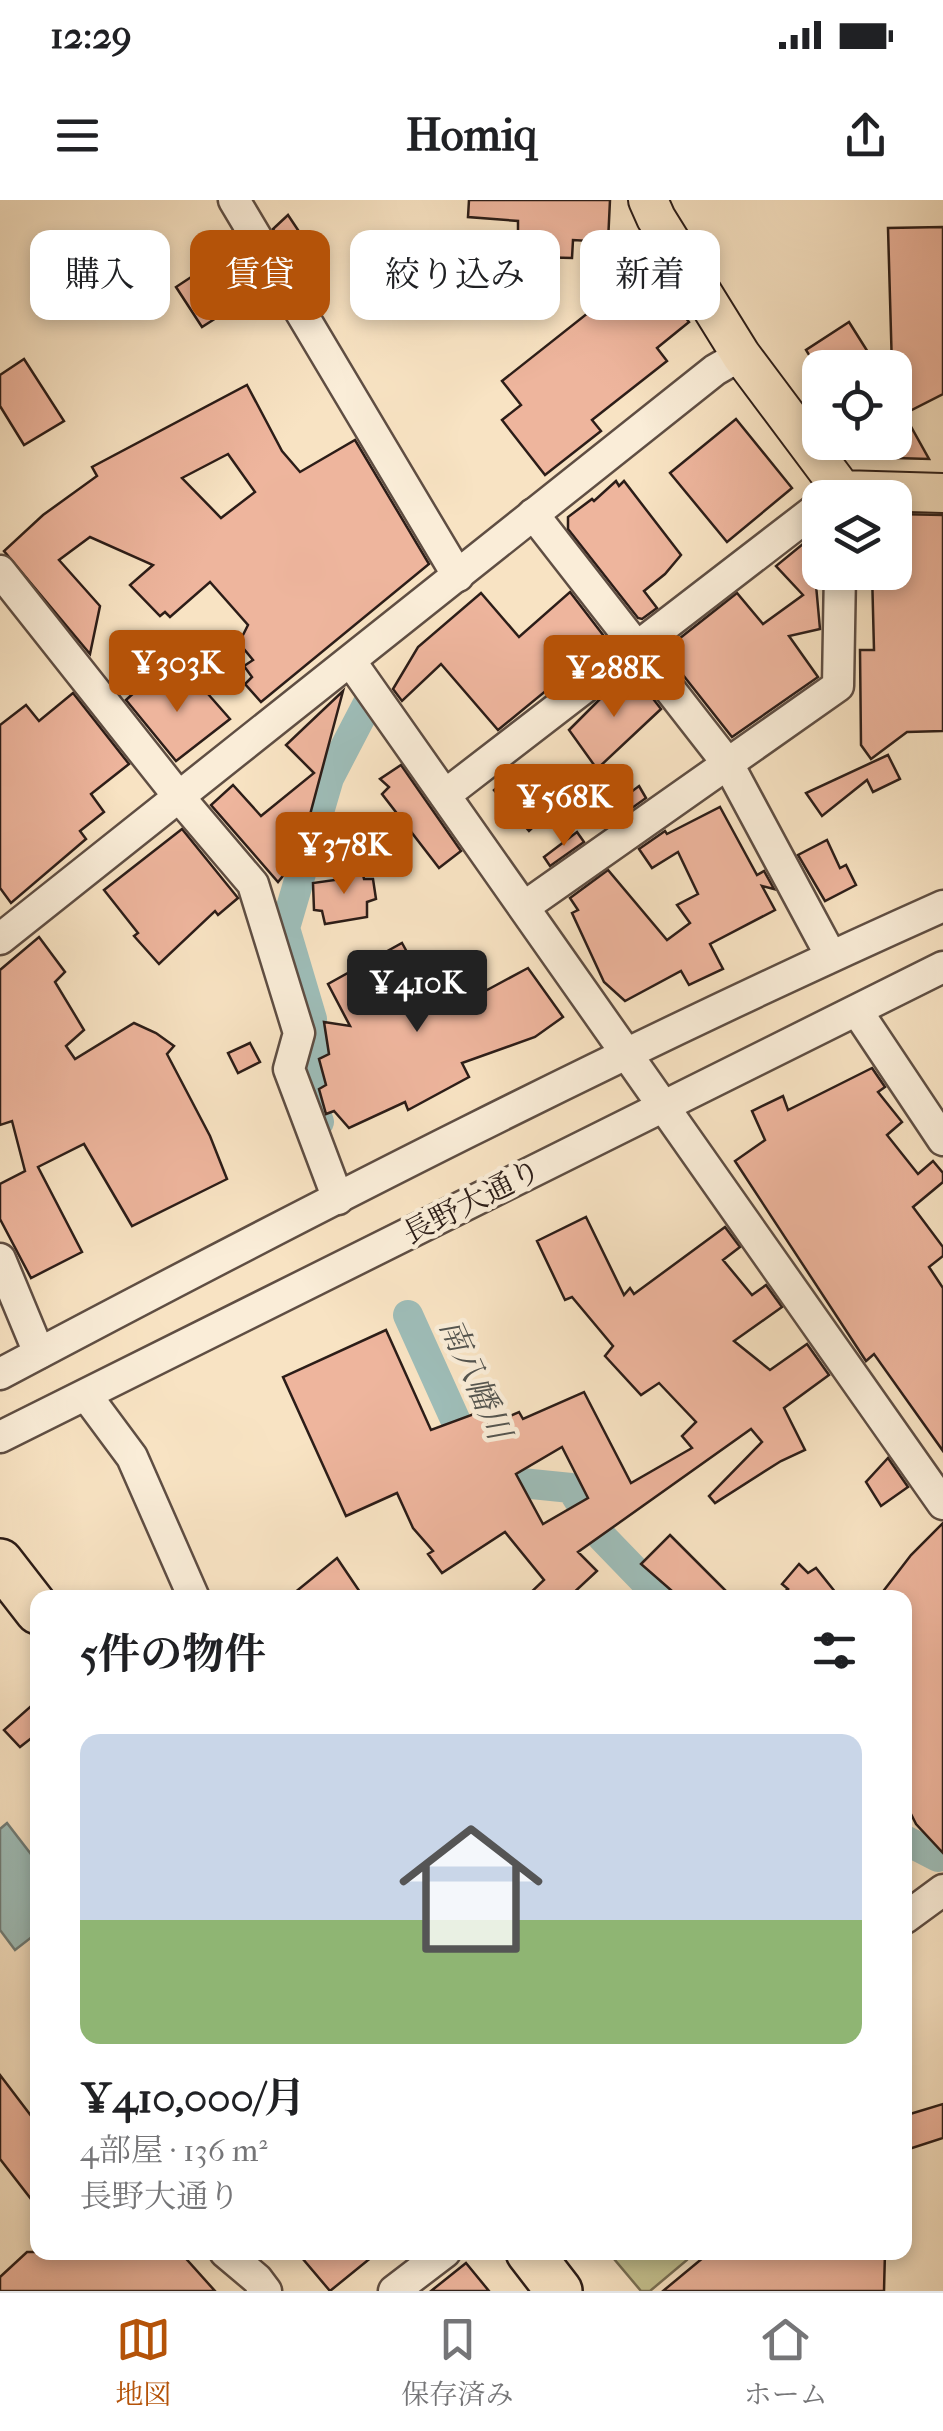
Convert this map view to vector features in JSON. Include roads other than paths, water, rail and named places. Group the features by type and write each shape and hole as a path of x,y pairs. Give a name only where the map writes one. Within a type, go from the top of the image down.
{"highway":[{"path":"0,1562 30,1601"},
{"path":"535,2260 558,2291"}],"main road":[{"path":"648,200 822,480"},
{"path":"912,494 943,493"}],"street":[{"path":"234,200 458,576"},
{"path":"0,939 715,370 741,355"},
{"path":"534,514 728,764 830,956"},
{"path":"446,795 802,522"},
{"path":"0,571 179,797 254,884 299,1033 289,1069 338,1199"},
{"path":"524,906 838,686 840,590"},
{"path":"351,662 943,1504"},
{"name":"長野大通り","path":"0,1374 629,1054 943,906"},
{"name":"長野大通り","path":"0,1437 943,967"},
{"path":"858,1011 943,1138"},
{"path":"0,1258 40,1354"},
{"path":"86,1396 132,1457 190,1590"},
{"path":"912,1913 943,1890"},
{"path":"235,2260 266,2291"},
{"path":"394,2291 434,2260"}],"water":[{"path":"7,1823 30,1853 30,1938 15,1950 0,1930 0,1829"}],"waterway":[{"name":"南八幡川","path":"319,1122 309,1091 314,1054 312,1019 285,928 329,778 367,705"},
{"name":"南八幡川","path":"408,1315 482,1479 571,1488 602,1537 653,1590"},
{"path":"912,1844 938,1857"}]}
